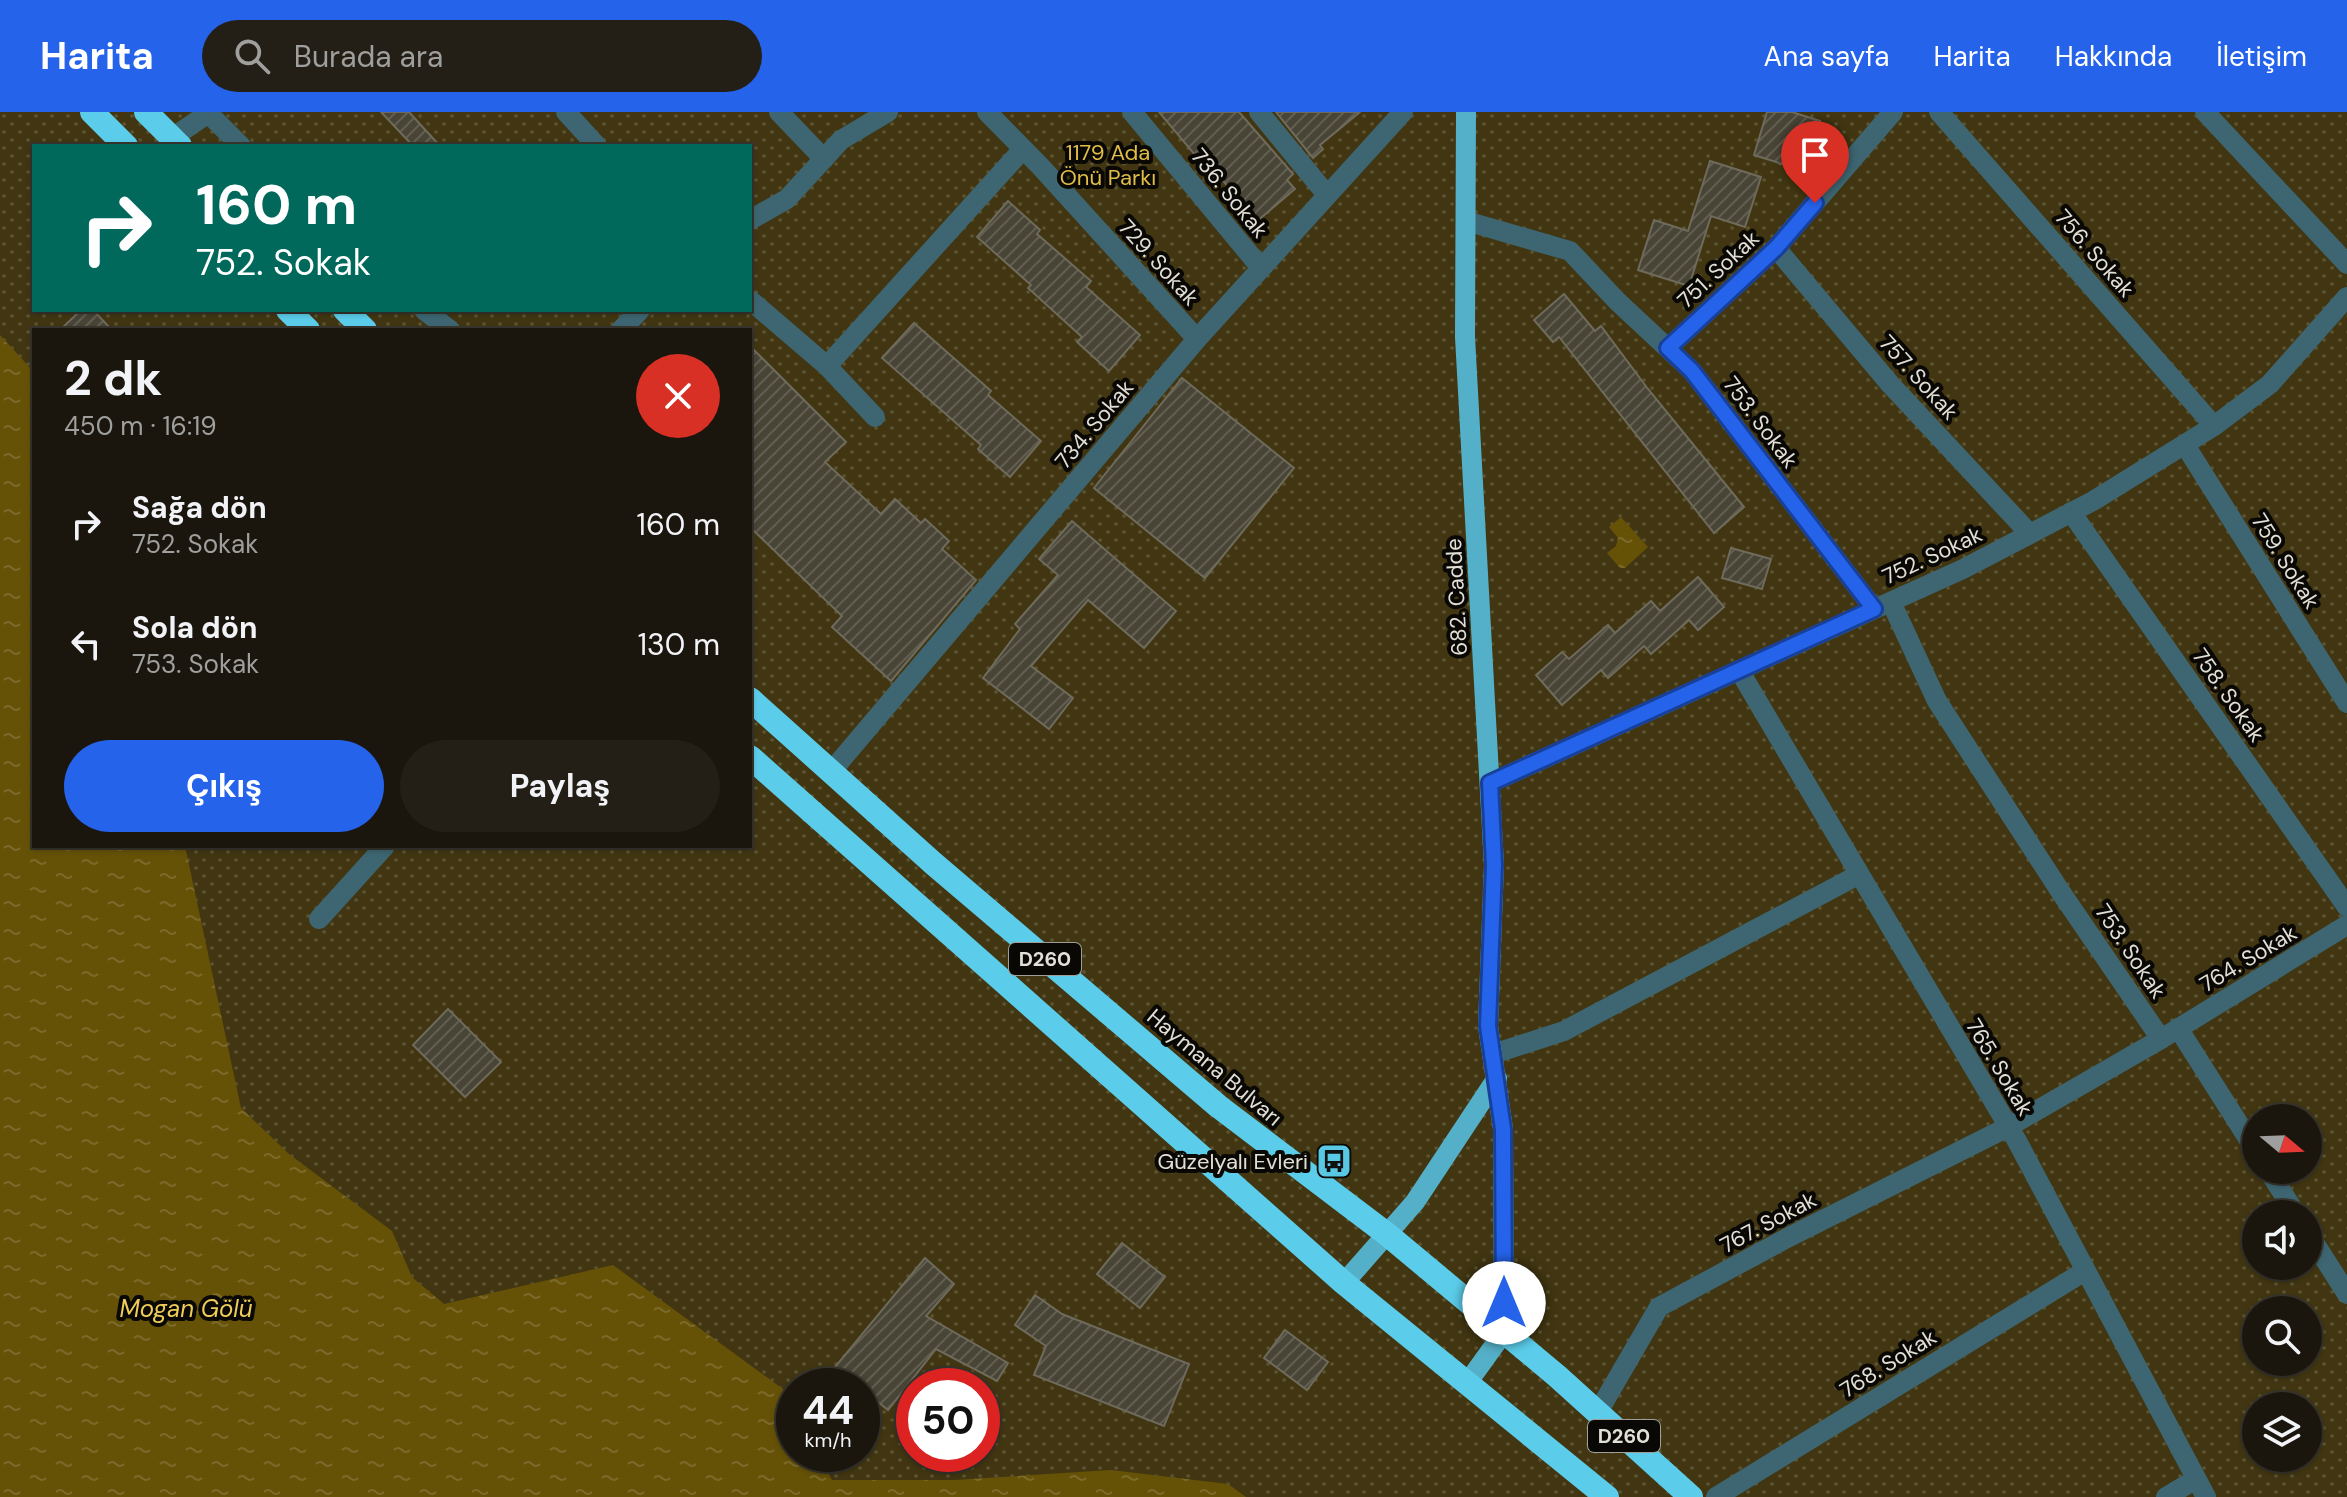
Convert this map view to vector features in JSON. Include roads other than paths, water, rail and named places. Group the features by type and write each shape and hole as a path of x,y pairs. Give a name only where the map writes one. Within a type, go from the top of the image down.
{"highway":[{"path":"92,112 124,144"},
{"path":"146,112 176,142"},
{"path":"290,312 306,328"},
{"path":"347,312 363,328"},
{"name":"Haymana Bulvarı","path":"752,701 830,773 1218,1106 1388,1235 1598,1412 1691,1497"},
{"name":"D260","path":"752,759 1344,1283 1607,1497"}],"main road":[{"name":"682. Cadde","path":"1466,112 1465,337 1494,865 1488,1026 1503,1129 1504,1332"},
{"path":"1344,1283 1388,1235 1446,1159 1497,1078"},
{"path":"1468,1382 1504,1332"}],"street":[{"path":"566,112 595,144"},
{"path":"779,112 824,159"},
{"path":"752,219 787,199 841,140 888,112"},
{"name":"729. Sokak","path":"987,112 1197,339"},
{"name":"736. Sokak","path":"1132,112 1261,268"},
{"path":"1259,112 1327,195"},
{"name":"734. Sokak","path":"830,773 1197,339 1403,112"},
{"name":"751. Sokak","path":"1668,348 1776,248 1893,112"},
{"name":"756. Sokak","path":"1939,112 2214,426"},
{"path":"2205,112 2347,264"},
{"path":"176,142 209,113 239,144"},
{"path":"827,366 1023,149"},
{"name":"753. Sokak","path":"1466,221 1570,251 1617,301 1692,371 1882,606 1937,701 2062,894 2242,1132"},
{"name":"757. Sokak","path":"1776,248 1890,384 2030,534"},
{"name":"752. Sokak","path":"1490,783 1963,569 2071,512 2185,445 2270,384 2346,299"},
{"path":"752,302 827,366 875,417"},
{"path":"623,328 638,312"},
{"name":"759. Sokak","path":"2185,445 2347,703"},
{"name":"758. Sokak","path":"2071,512 2347,907"},
{"name":"765. Sokak","path":"1739,670 2008,1127 2201,1488"},
{"path":"319,919 383,848"},
{"path":"1493,1054 1564,1031 1858,875"},
{"name":"764. Sokak","path":"2008,1127 2170,1034 2347,925"},
{"name":"767. Sokak","path":"1598,1412 1659,1307 1787,1238 2008,1127"},
{"path":"2322,1255 2347,1294"},
{"name":"768. Sokak","path":"1716,1497 2085,1271"},
{"path":"2166,1497 2201,1488"}],"water":[{"name":"Mogan Gölü","path":"0,335 32,370 32,848 185,848 241,1108 289,1154 392,1231 412,1277 444,1304 613,1265 776,1384 776,1472 828,1472 832,1480 955,1480 1111,1470 1228,1484 1246,1497 0,1497"},
{"path":"1621,517 1648,547 1625,568 1620,568 1607,553 1616,546 1618,538 1609,527"}],"place":[{"name":"Güzelyalı Evleri","path":"1334,1161"}],"park label":[{"name":"1179 Ada Önü Parkı","path":"1108,164"}]}
